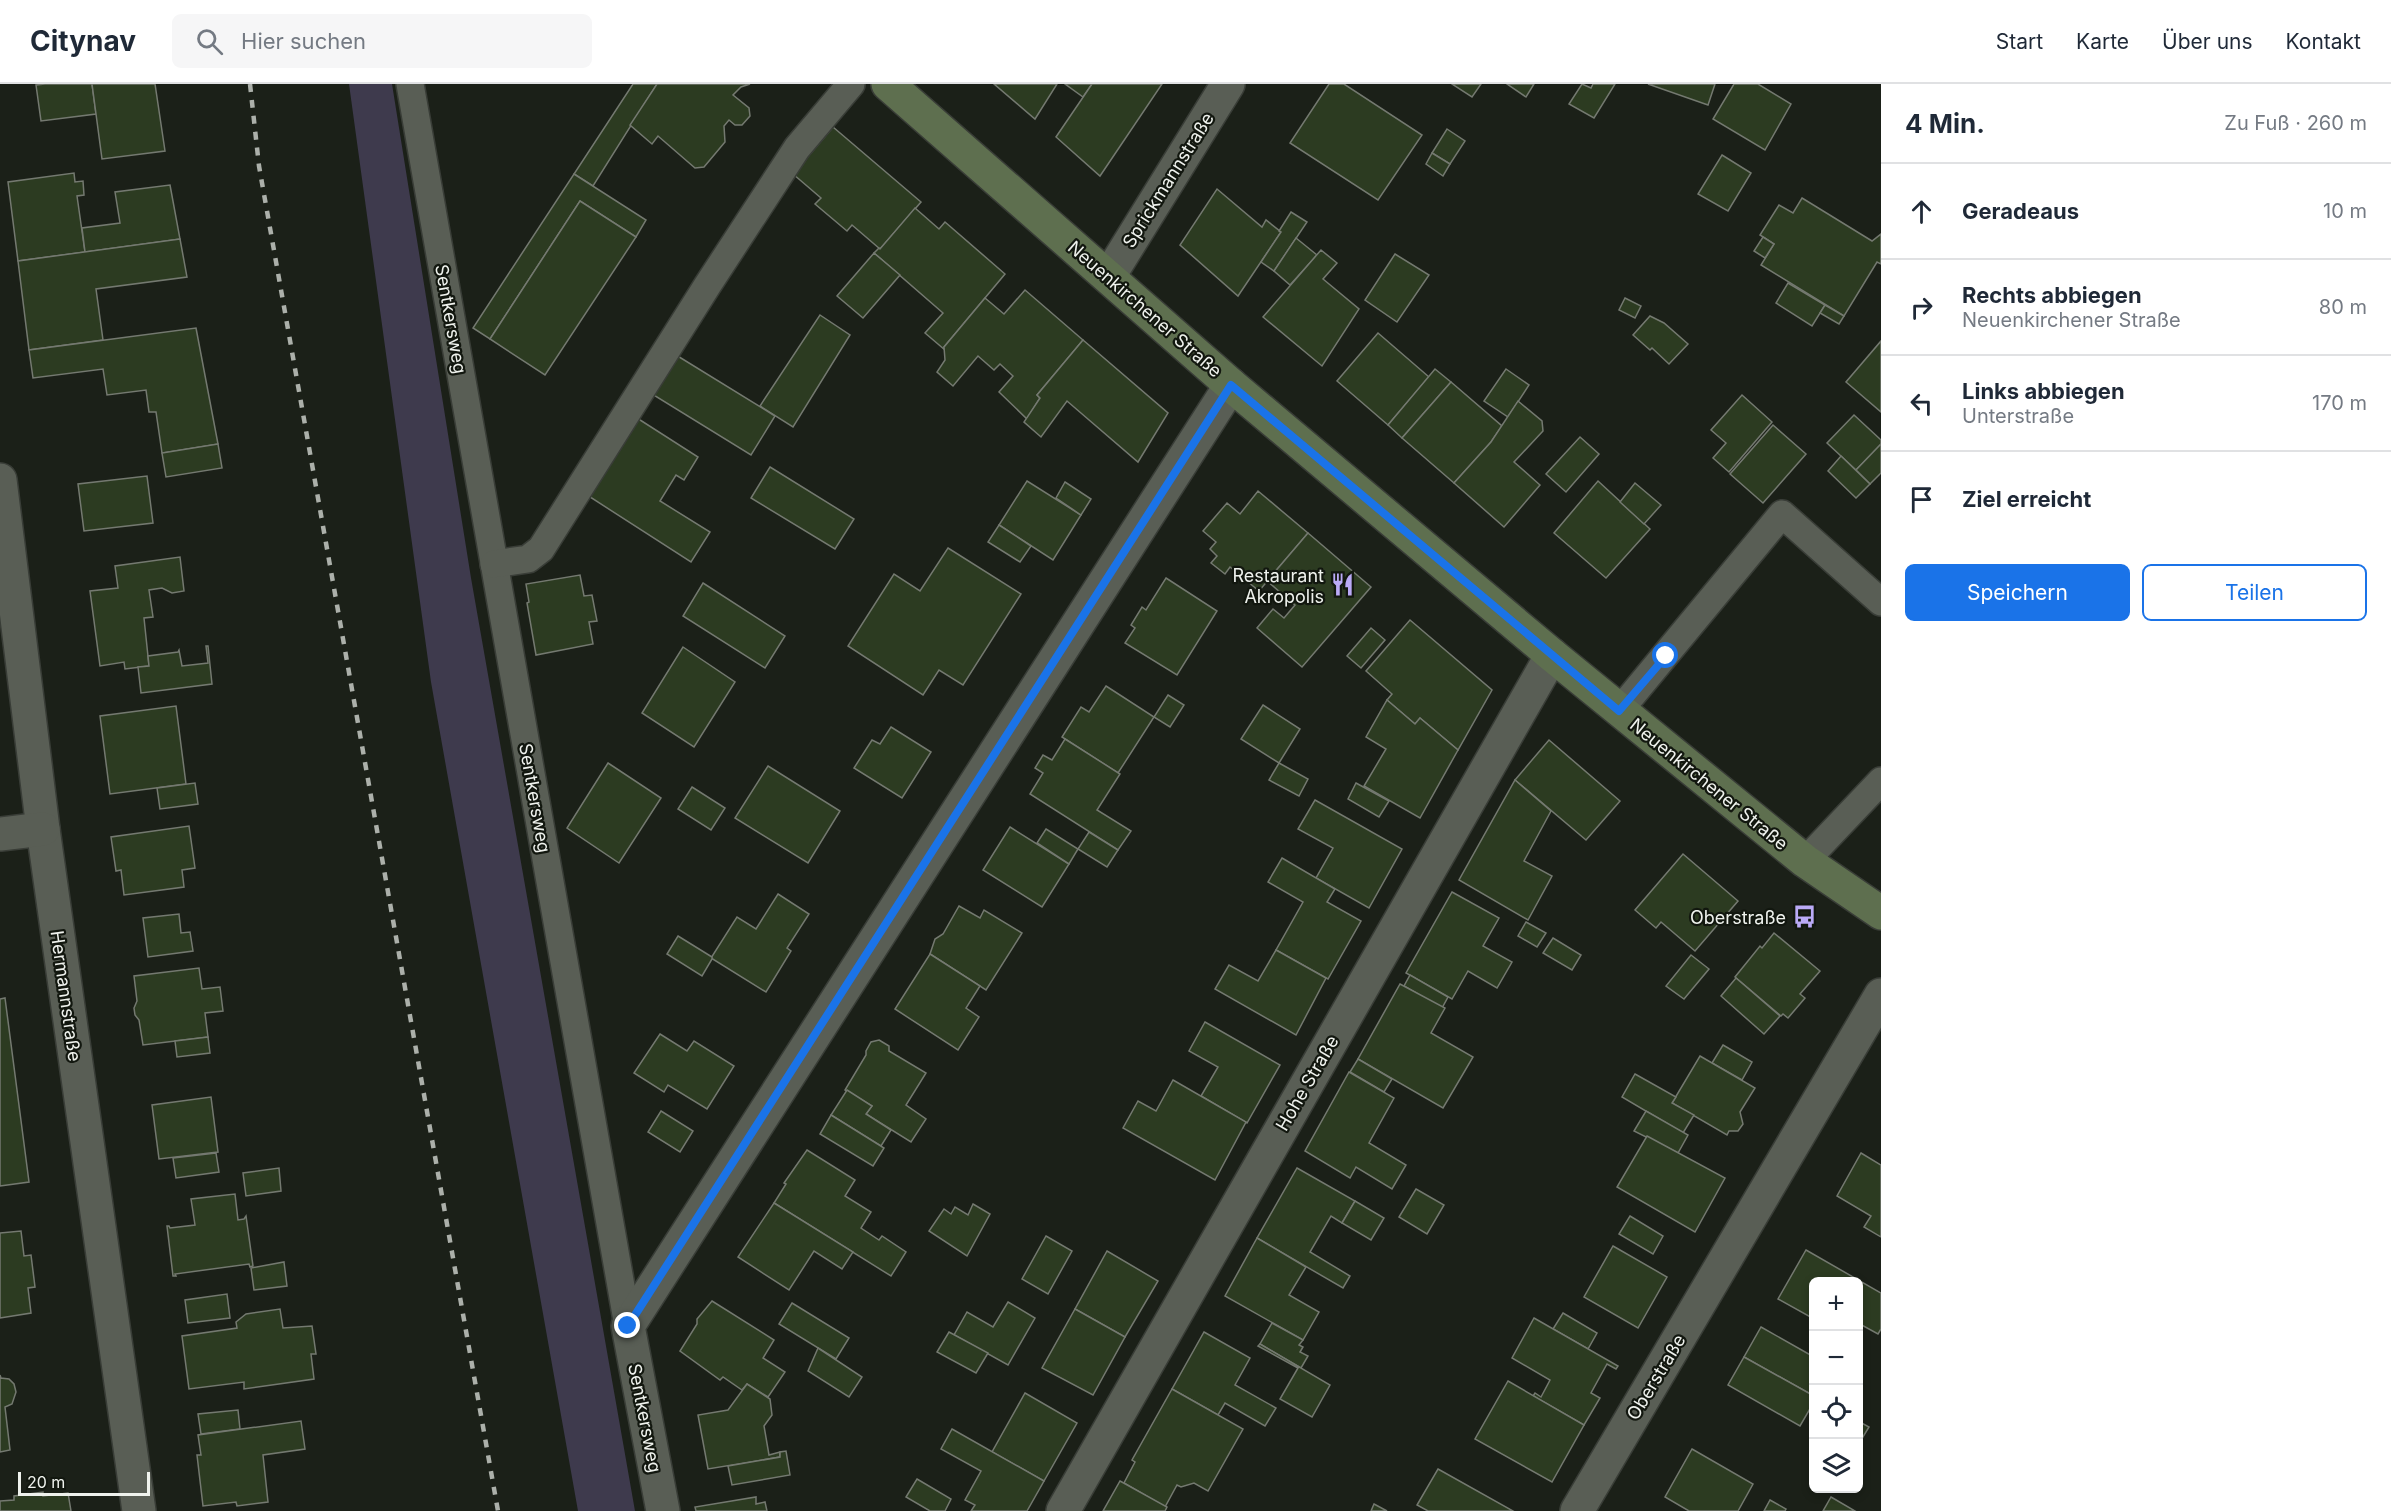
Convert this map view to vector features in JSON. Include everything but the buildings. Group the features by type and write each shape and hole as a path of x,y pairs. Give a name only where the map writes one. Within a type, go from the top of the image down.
{"street":[{"name":"Neuenkirchener Straße","path":"888,84 1231,385 1619,711 1805,861 1881,913"},
{"name":"Sprickmannstraße","path":"1108,276 1228,84"},
{"path":"628,1326 1231,385"},
{"name":"Hermannstraße","path":"0,480 43,829 139,1511"},
{"name":"Hohe Straße","path":"1063,1511 1552,655"},
{"path":"0,834 43,829"},
{"name":"Oberstraße","path":"1577,1511 1881,995"},
{"name":"Sentkersweg","path":"628,1326 663,1511"}],"lane":[{"name":"Sentkersweg","path":"410,84 628,1326"},
{"path":"494,564 528,559 541,549 797,148 851,84"},
{"path":"1619,711 1782,514 1881,602"},
{"path":"1805,861 1881,781"}],"shaded area":[{"path":"349,84 392,84 471,578 635,1511 578,1511 431,682"}],"railway":[{"path":"250,84 259,166 498,1511"}],"place":[{"name":"Restaurant Akropolis","path":"1342,585"},
{"name":"Oberstraße","path":"1804,917"}],"route":[{"path":"628,1326 1231,385 1619,711 1666,656"}]}
